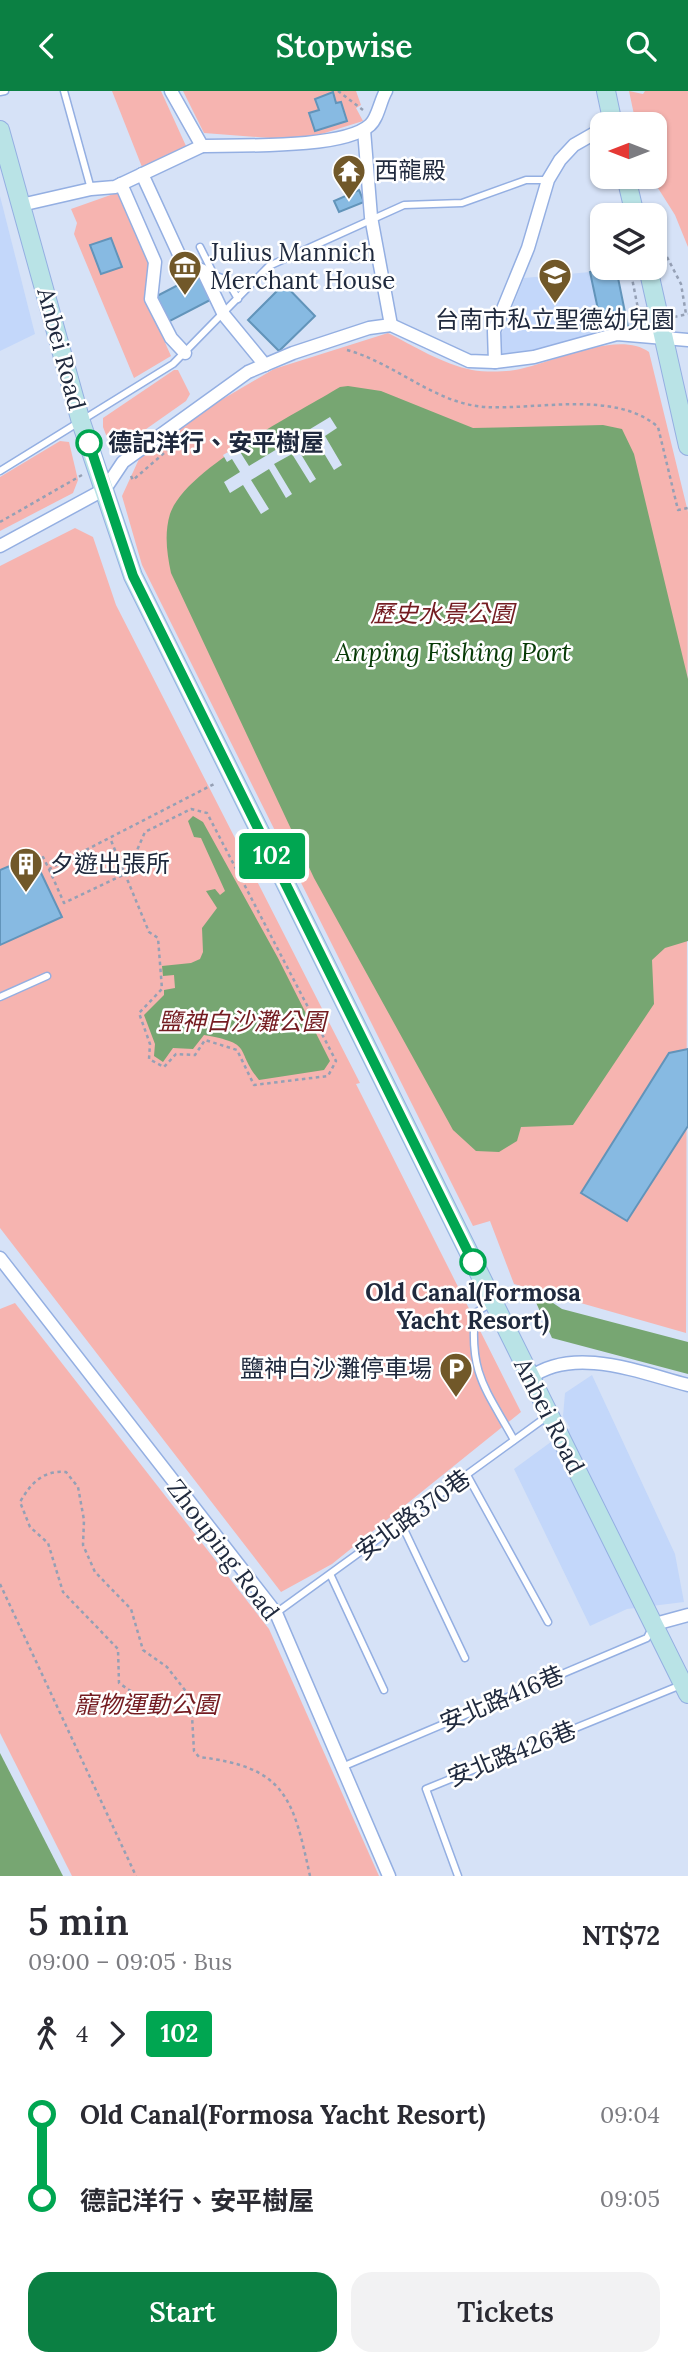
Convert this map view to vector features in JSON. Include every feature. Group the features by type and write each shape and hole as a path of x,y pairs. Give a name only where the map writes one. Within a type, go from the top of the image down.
{"street":[{"path":"172,91 202,146"},
{"path":"22,205 91,188 121,184 202,146 316,142 364,129 373,123 386,91"},
{"path":"606,91 610,112"},
{"path":"364,129 371,217 391,325"},
{"name":"Anbei Road","path":"0,130 81,422 133,576 685,1689"},
{"path":"495,362 494,331 528,248 548,180 560,160 574,145 590,136"},
{"path":"142,174 182,261 203,271 225,315 265,365"},
{"path":"121,184 155,262 151,299 172,338 184,353"},
{"path":"651,280 688,446"},
{"path":"0,546 105,489 123,462 248,372 369,328 391,325 469,361 495,362 534,357 617,334 688,340"},
{"name":"Zhouping Road","path":"0,1258 276,1613 389,1876"},
{"path":"530,1378 556,1367 586,1363 611,1366 688,1385"},
{"path":"655,1624 688,1615"}],"lane":[{"path":"0,92 5,91"},
{"path":"64,91 91,188"},
{"path":"0,471 173,364 225,315 269,266 371,217 404,205 462,203 526,180 548,180"},
{"path":"200,247 214,275 227,280 238,299"},
{"path":"0,997 47,976"},
{"path":"493,1302 474,1313 472,1339 475,1372 514,1440"},
{"name":"安北路370巷","path":"276,1613 331,1576 549,1415"},
{"path":"467,1475 548,1622"},
{"path":"401,1523 465,1658"},
{"path":"331,1576 384,1690"},
{"name":"安北路416巷","path":"342,1767 647,1638 655,1624"},
{"name":"安北路426巷","path":"458,1876 426,1789 685,1689"}],"path":[{"path":"338,91 363,111 375,116"},
{"path":"667,257 681,284 686,314"},
{"path":"632,280 644,337"},
{"path":"341,349 457,402 484,407 604,405 642,416 658,427 678,510 688,507"},
{"path":"123,462 133,480 178,440"},
{"path":"0,521 73,483 97,464"},
{"path":"49,869 214,784"},
{"path":"36,861 43,857 64,902 127,873 145,832 191,809 207,813 336,1061 328,1076 254,1085 237,1050 205,1040 195,1055 176,1054 164,1067 149,1059 150,1044 139,1013 162,989 158,937 149,932 127,873 110,838"},
{"path":"191,1698 173,1704 144,1701 119,1683 118,1649 63,1592 48,1543 30,1527 20,1502 32,1483 53,1471 66,1472 78,1487 84,1520 83,1545 95,1572 131,1609 143,1650 167,1667 191,1698 194,1751 199,1757 234,1762 263,1775 286,1795 310,1876"},
{"path":"0,1584 136,1876"}],"shaded area":[{"path":"0,196 35,334 0,351"},
{"name":"台南市私立聖德幼兒園","path":"590,272 603,333 544,350 501,356 500,338 524,278"},
{"path":"592,1375 675,1554 684,1602 627,1609 590,1626 514,1469 570,1428 563,1416 565,1393"}],"green space":[{"path":"112,91 161,91 186,146 142,167"},
{"path":"183,91 356,91 361,105 356,108 363,121 312,137 284,139 204,133"},
{"path":"629,91 643,94 645,91 688,91 688,247 675,215 659,189 667,189 667,112 633,112"},
{"path":"119,192 152,269 146,300 171,356 134,378 74,234 77,223 71,209"},
{"name":"Anping Fishing Port","path":"388,333 450,364 482,371 530,367 602,346 636,346 649,352 688,512 686,1333 514,1284 490,1221 473,1226 142,565 122,496 139,459 216,403 274,369"},
{"path":"174,370 178,370 190,394 186,401 122,446 110,445 103,427 103,418"},
{"path":"60,441 69,442 78,480 73,493 0,531 0,477"},
{"name":"鹽神白沙灘公園","path":"75,528 93,537 116,605 360,1083 356,1084 521,1412 332,1564 281,1592 0,1228 0,566"},
{"name":"寵物運動公園","path":"15,1303 269,1629 379,1876 72,1876 0,1733 0,1309"}],"water":[{"name":"Anping Fishing Port","path":"340,387 381,391 473,428 603,425 622,429 634,454 688,679 688,941 665,948 652,960 654,1004 573,1125 521,1127 517,1141 499,1152 476,1151 453,1130 314,878 171,573 167,551 168,521 180,496 197,479 244,443"},
{"path":"193,816 203,822 278,958 330,1061 324,1070 259,1080 237,1045 204,1035 193,1049 173,1048 163,1062 154,1056 155,1044 144,1015 164,995 164,990 175,988 174,975 163,976 162,966 191,963 200,959 203,952 202,928 217,908 206,891 215,889 220,895 225,891 201,838 194,837 188,821"},
{"path":"529,1287 562,1309 688,1342 688,1374 552,1338"},
{"path":"0,1753 63,1876 0,1876"}],"pier":[{"path":"330,417 337,428 325,436 342,465 334,470 316,440 299,451 316,479 310,483 292,454 274,464 292,494 286,498 269,469 251,480 269,509 261,514 243,485 230,493 224,482 240,472 232,459 227,462 223,455 237,447 249,466"}],"building":[{"path":"333,92 336,103 341,102 347,121 315,131 309,113 319,110 315,99"},
{"name":"西㡣殿","path":"359,190 364,202 339,212 334,201"},
{"path":"111,238 122,267 101,274 90,245"},
{"name":"Julius Mannich Merchant House","path":"201,273 214,298 168,322 155,297"},
{"path":"592,280 618,280 628,327 603,333"},
{"path":"284,284 315,316 279,351 248,320"},
{"name":"夕遊出張所","path":"33,856 62,917 0,945 0,870"},
{"path":"688,1049 688,1126 627,1221 581,1193 669,1053"}],"bus line":[{"name":"102","path":"89,443 133,576 473,1262"}],"place":[{"name":"西㡣殿","path":"349,201"},
{"name":"Julius Mannich Merchant House","path":"185,297"},
{"name":"台南市私立聖德幼兒園","path":"555,305"},
{"name":"德記洋行、安平樹屋","path":"89,443"},
{"name":"夕遊出張所","path":"26,894"},
{"name":"Old Canal(Formosa Yacht Resort)","path":"473,1262"},
{"name":"鹽神白沙灘停車場","path":"456,1399"}],"park label":[{"name":"歷史水景公園","path":"442,614"}]}
